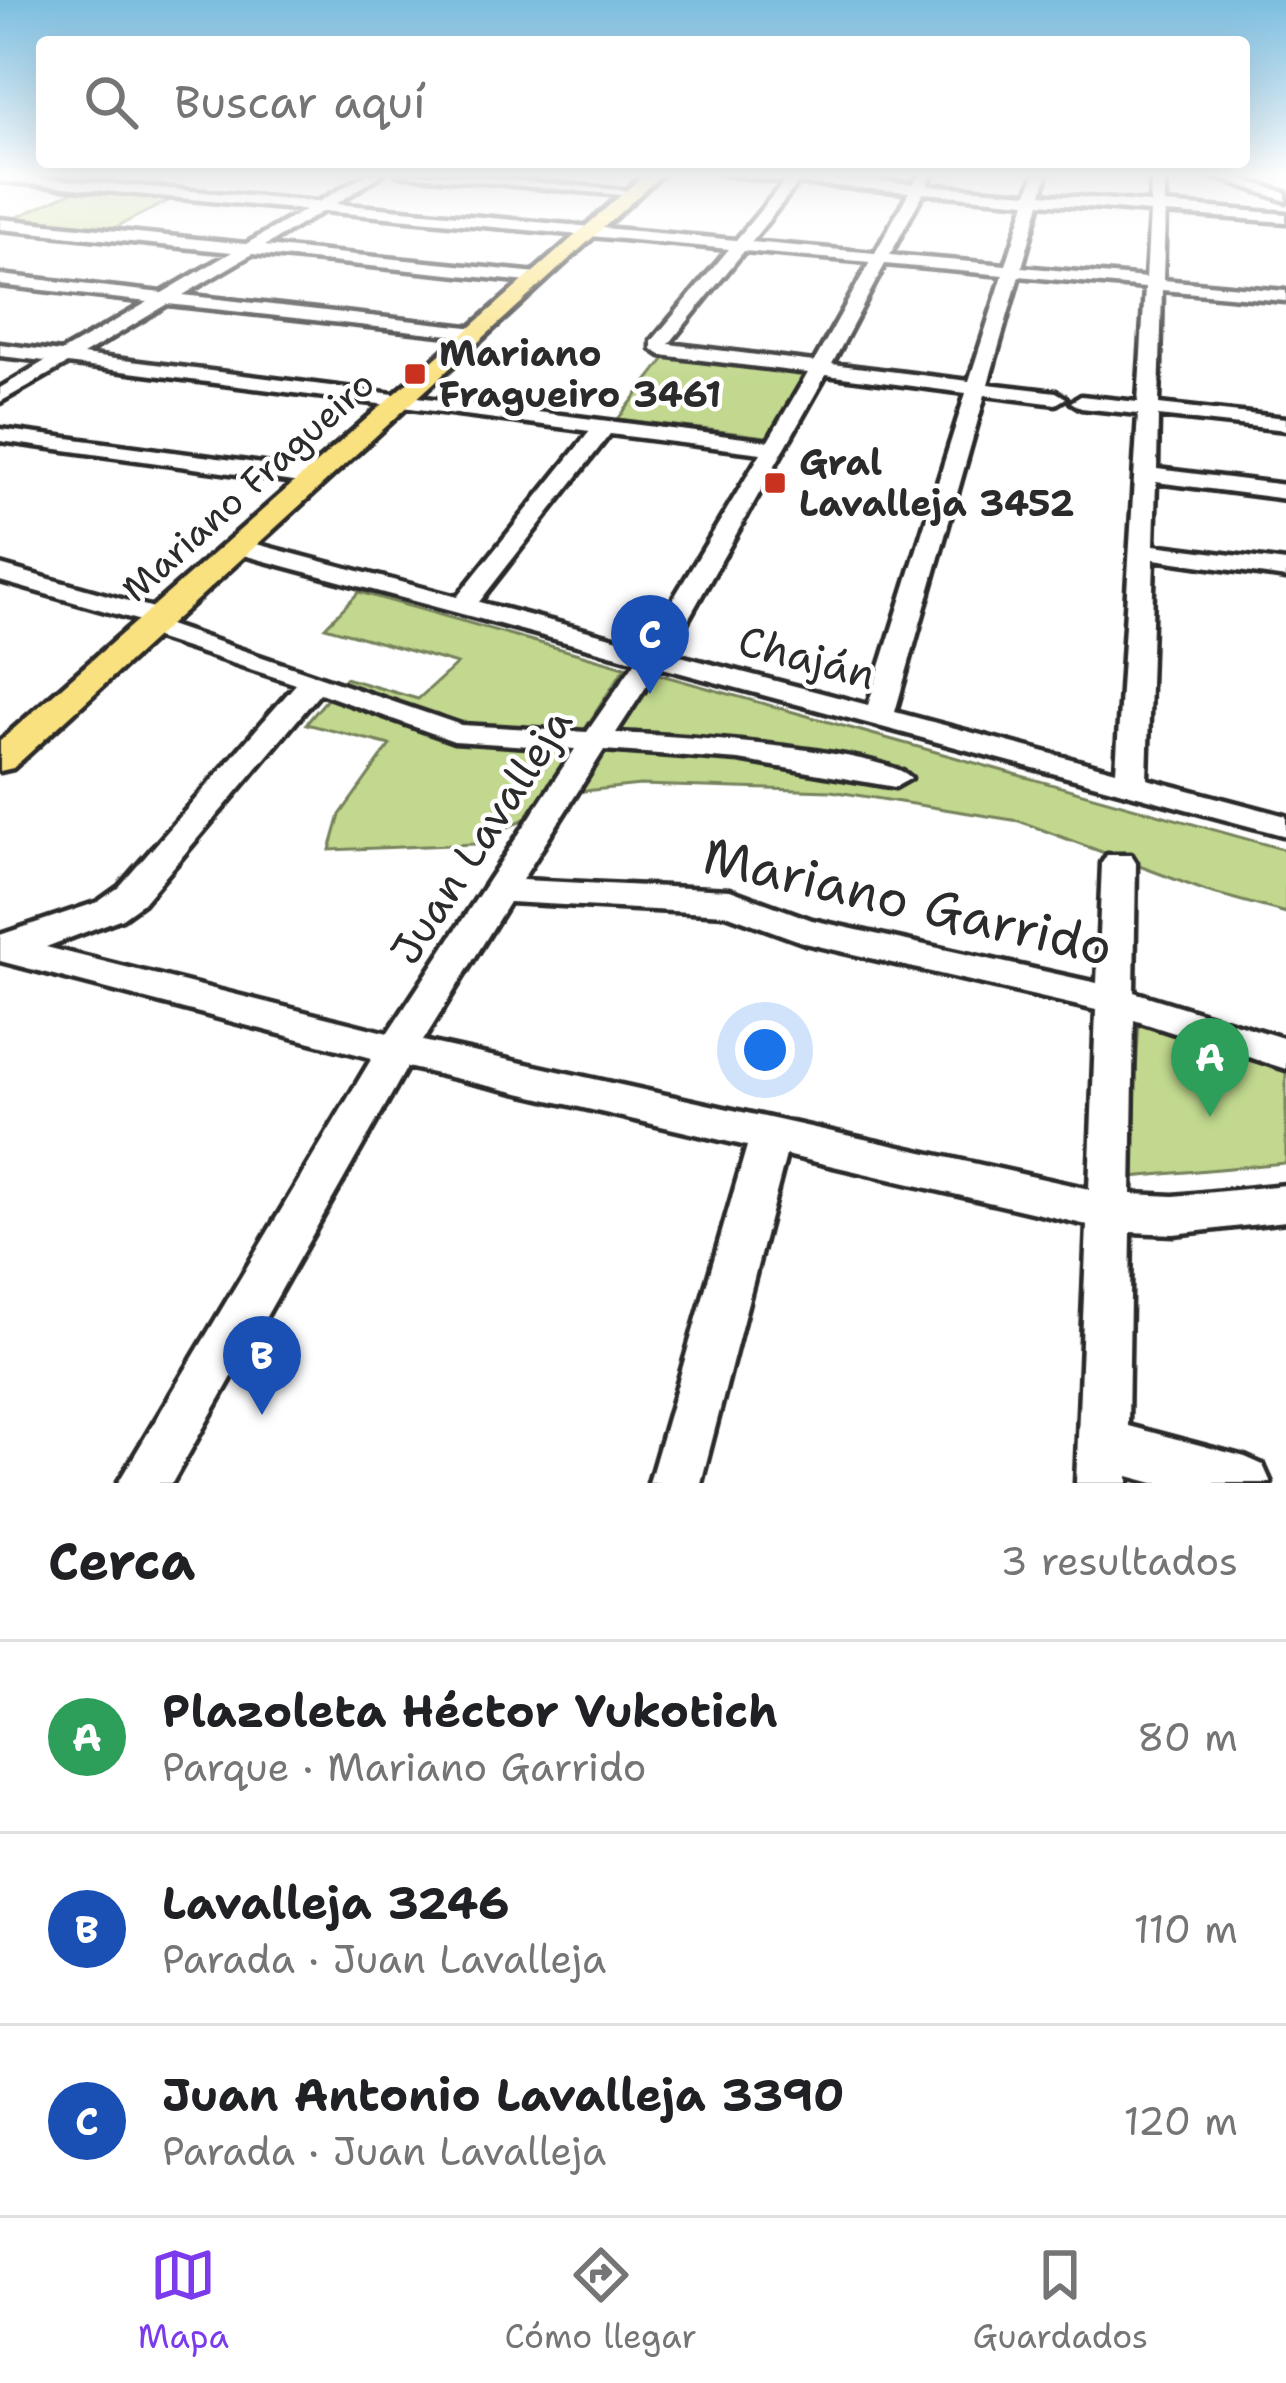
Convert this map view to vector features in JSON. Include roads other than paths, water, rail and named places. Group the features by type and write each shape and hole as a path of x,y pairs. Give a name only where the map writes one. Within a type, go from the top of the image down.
{"main road":[{"name":"Mariano Fragueiro","path":"0,760 162,625 237,546 577,243"}],"street":[{"path":"191,243 538,278"},
{"path":"0,396 259,243"},
{"path":"731,243 1286,296"},
{"name":"Juan Lavalleja","path":"144,1483 397,1050 652,658 888,243"},
{"path":"878,720 1020,243"},
{"path":"1131,784 1157,243"},
{"path":"740,244 659,345 661,349 1056,398"},
{"path":"0,280 477,333"},
{"path":"0,350 774,448"},
{"path":"1081,402 1286,424"},
{"path":"462,607 605,426"},
{"path":"0,435 315,478"},
{"path":"1144,474 1286,492"},
{"name":"Chaján","path":"237,546 1286,826"},
{"path":"1140,550 1286,570"},
{"path":"0,573 162,625 454,733 716,745 817,759 895,778"},
{"path":"1,948 110,910 131,895 310,688 310,680"},
{"path":"1119,863 1102,1463 1245,1483"},
{"name":"Mariano Garrido","path":"498,890 730,902 805,931 1118,1001 1286,1054"},
{"path":"1,948 397,1050 1109,1212 1174,1215 1286,1203"},
{"path":"675,1483 771,1134"}],"place":[{"name":"Mariano Fragueiro 3461","path":"415,374"},
{"name":"Gral Lavalleja 3452","path":"775,483"},
{"name":"Juan Antonio Lavalleja 3390","path":"650,694"},
{"name":"Plazoleta Héctor Vukotich","path":"1210,1117"},
{"name":"Lavalleja 3246","path":"262,1415"}]}
